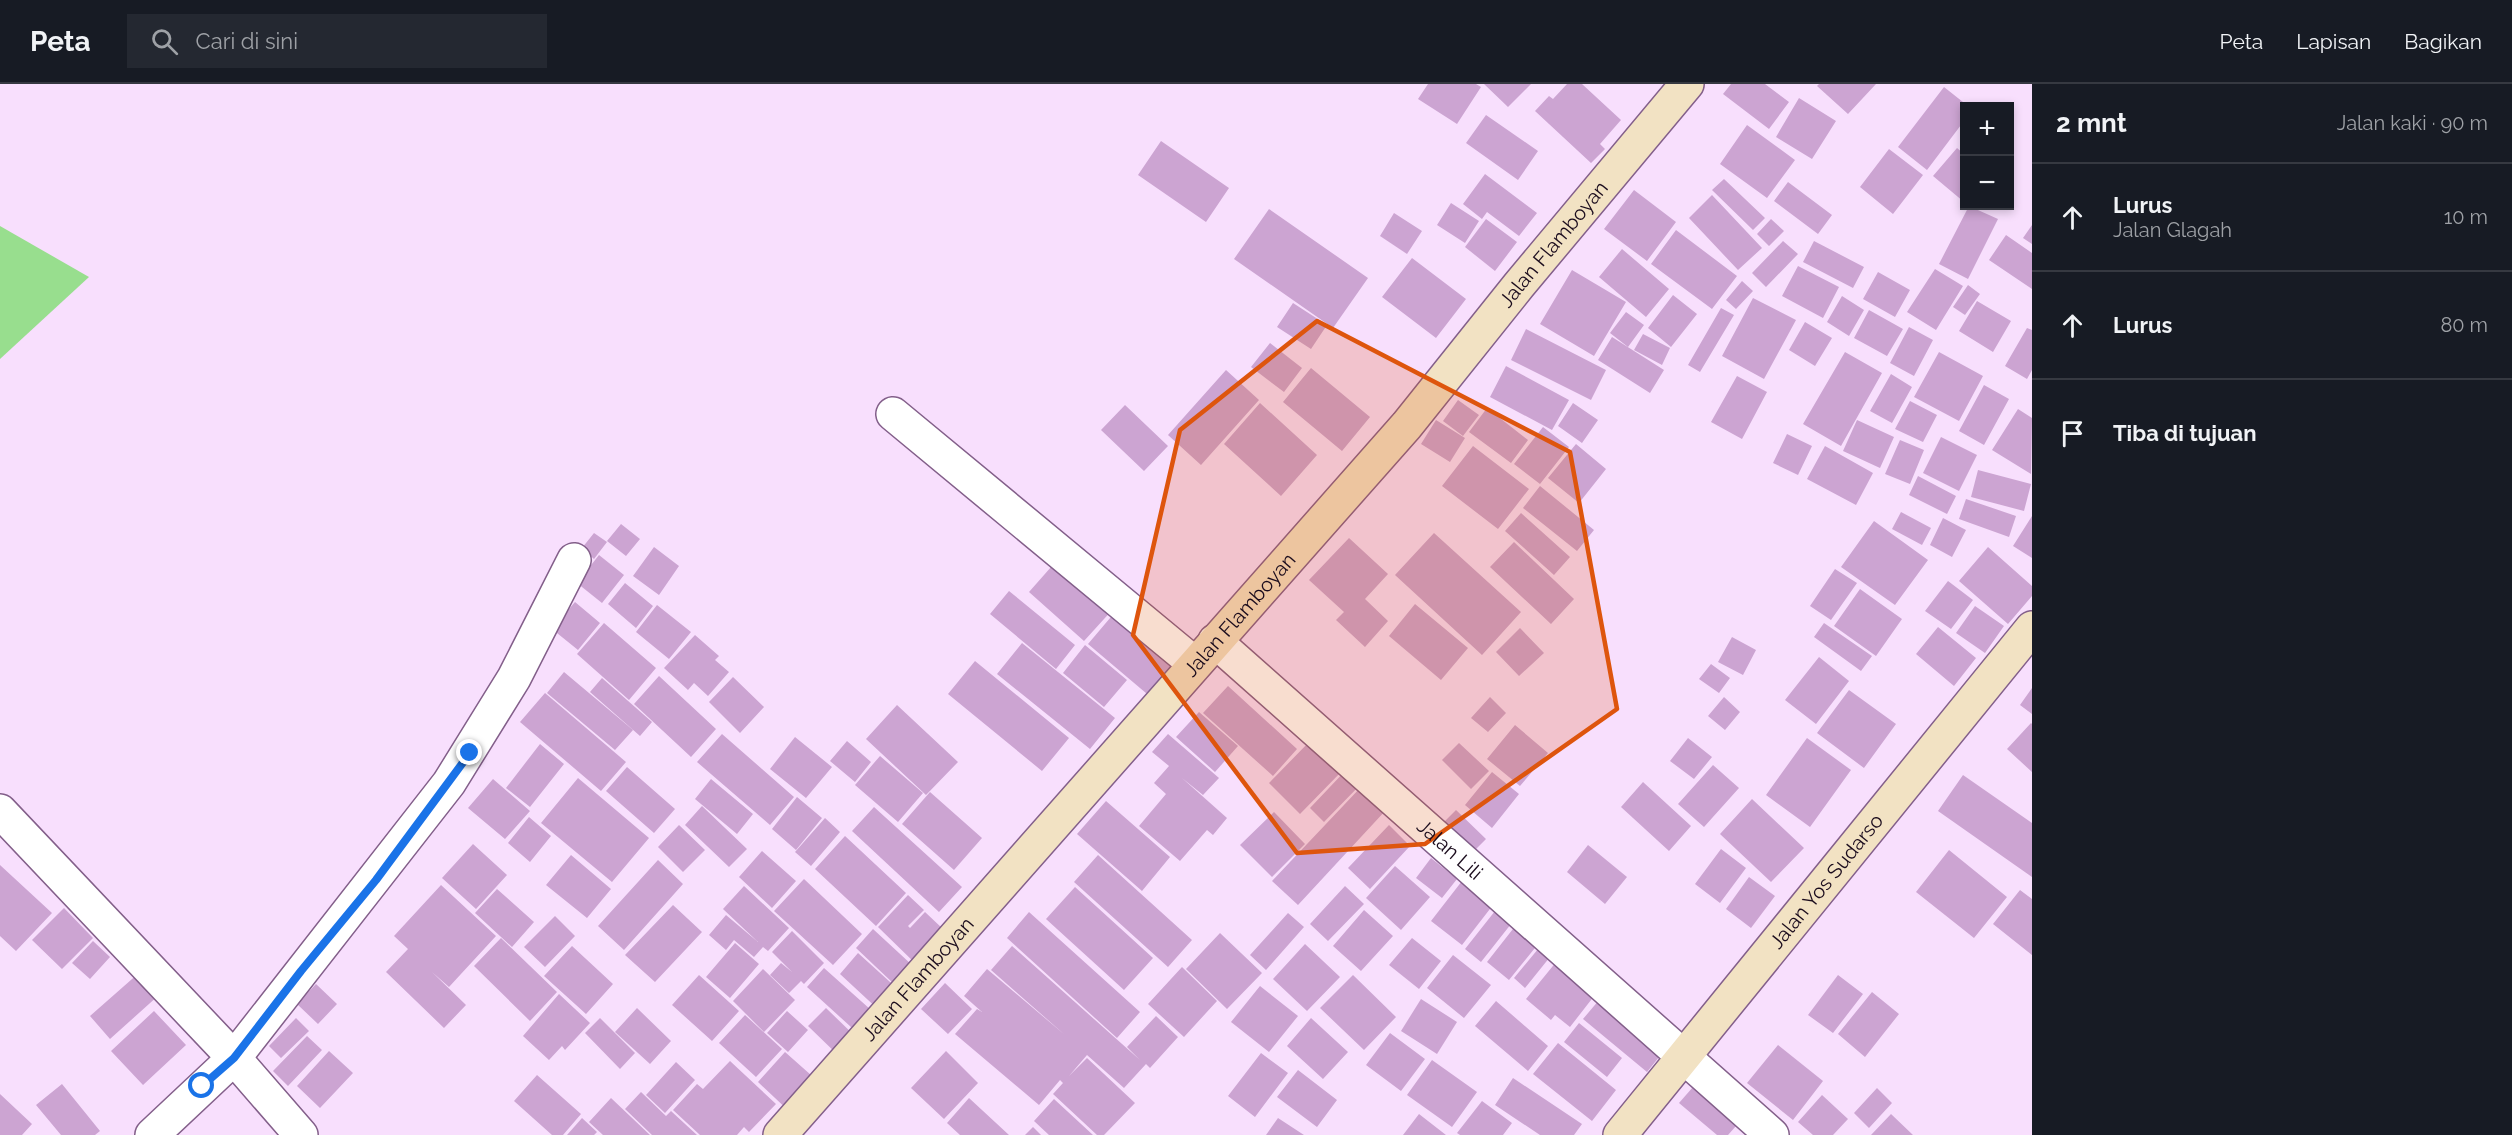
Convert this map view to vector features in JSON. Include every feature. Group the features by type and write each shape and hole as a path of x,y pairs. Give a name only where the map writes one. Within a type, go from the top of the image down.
{"street":[{"name":"Jalan Flamboyan","path":"780,1135 1407,425 1519,285 1687,84"},
{"name":"Jalan Lili","path":"893,414 1205,652 1683,1056 1772,1135"},
{"path":"152,1135 234,1058 449,783 514,678 574,560"},
{"name":"Jalan Yos Sudarso","path":"1620,1135 2032,628"},
{"path":"0,811 234,1058 301,1135"}],"highlighted area":[{"path":"1317,321 1570,452 1617,709 1425,844 1297,853 1133,635 1180,430"}],"green space":[{"path":"0,226 89,277 0,359"}],"building":[{"path":"1428,84 1476,84 1481,87 1457,124 1418,99"},
{"path":"1484,84 1531,84 1508,107"},
{"path":"1567,84 1582,84 1621,120 1600,144 1605,149 1591,163 1535,111 1549,96 1553,99"},
{"path":"1731,84 1765,84 1789,102 1769,129 1723,94"},
{"path":"1819,84 1876,84 1848,114 1817,86"},
{"path":"1944,87 1963,102 1960,102 1960,126 1927,170 1898,147"},
{"path":"1799,98 1836,121 1812,159 1776,137"},
{"path":"1486,115 1538,151 1518,180 1466,143"},
{"path":"1747,125 1795,160 1767,198 1720,164"},
{"path":"1161,141 1229,188 1206,222 1138,175"},
{"path":"1957,148 1960,151 1960,199 1933,176"},
{"path":"1889,149 1923,175 1893,214 1860,187"},
{"path":"1485,174 1537,213 1519,236 1487,212 1482,219 1463,204"},
{"path":"1724,179 1765,218 1753,230 1712,190"},
{"path":"1788,182 1832,215 1818,234 1774,201"},
{"path":"1634,190 1676,222 1647,261 1604,229"},
{"path":"1712,195 1762,248 1738,270 1689,218"},
{"path":"1451,203 1479,221 1465,243 1437,225"},
{"path":"1269,209 1368,278 1333,328 1234,259"},
{"path":"1967,210 1978,210 1998,219 1968,279 1939,264"},
{"path":"1394,213 1422,231 1407,254 1380,236"},
{"path":"1486,219 1517,242 1495,271 1465,247"},
{"path":"1771,219 1784,231 1769,246 1757,234"},
{"path":"2032,225 2032,244 2023,238"},
{"path":"1676,230 1737,276 1712,309 1651,264"},
{"path":"2006,235 2032,253 2032,289 1989,260"},
{"path":"1783,241 1798,254 1766,287 1752,273"},
{"path":"1814,241 1864,267 1853,288 1803,262"},
{"path":"1622,249 1669,289 1646,317 1599,277"},
{"path":"1412,258 1466,299 1436,338 1382,297"},
{"path":"1798,266 1839,287 1823,318 1782,296"},
{"path":"1935,269 1963,286 1936,330 1907,312"},
{"path":"1572,270 1626,302 1594,356 1540,324"},
{"path":"1878,272 1910,290 1895,317 1863,299"},
{"path":"1742,281 1753,291 1736,309 1726,300"},
{"path":"1968,285 1980,294 1965,315 1953,307"},
{"path":"1673,295 1697,314 1671,347 1648,328"},
{"path":"1842,296 1864,310 1849,336 1827,322"},
{"path":"1753,298 1796,320 1764,379 1722,356"},
{"path":"1977,301 2011,321 1993,352 1959,331"},
{"path":"1293,303 1327,325 1311,349 1277,327"},
{"path":"1721,308 1734,315 1700,372 1688,365"},
{"path":"1869,310 1903,329 1887,356 1854,338"},
{"path":"1626,312 1644,325 1628,347 1610,333"},
{"path":"1805,322 1832,338 1815,366 1789,350"},
{"path":"1909,327 1933,340 1914,376 1890,363"},
{"path":"2027,328 2032,330 2032,370 2027,379 2005,366"},
{"path":"1526,329 1606,370 1591,400 1511,360"},
{"path":"1643,334 1670,348 1662,365 1634,350"},
{"path":"1612,337 1664,370 1650,393 1598,360"},
{"path":"1270,343 1302,368 1284,392 1251,367"},
{"path":"1845,352 1882,373 1841,446 1803,424"},
{"path":"1939,352 1983,376 1959,421 1914,397"},
{"path":"1506,366 1569,400 1552,430 1490,397"},
{"path":"1311,368 1370,417 1342,451 1283,402"},
{"path":"1226,370 1259,400 1201,465 1168,435"},
{"path":"1891,374 1912,387 1892,423 1870,411"},
{"path":"1737,376 1767,392 1742,439 1711,422"},
{"path":"1984,385 2009,399 1984,445 1959,431"},
{"path":"1458,400 1479,415 1463,436 1443,421"},
{"path":"1910,401 1937,415 1923,442 1895,429"},
{"path":"1260,403 1317,455 1281,496 1224,444"},
{"path":"1573,403 1598,420 1582,443 1558,426"},
{"path":"1125,405 1168,446 1144,471 1101,430"},
{"path":"1487,408 1528,440 1511,463 1469,432"},
{"path":"2018,409 2032,418 2031,474 1992,450"},
{"path":"1436,420 1465,438 1450,462 1421,444"},
{"path":"1857,420 1894,437 1880,468 1843,451"},
{"path":"1543,427 1569,447 1540,484 1514,464"},
{"path":"1787,434 1812,446 1798,475 1773,463"},
{"path":"1941,437 1977,455 1959,491 1923,473"},
{"path":"1900,440 1924,450 1910,484 1885,474"},
{"path":"1576,444 1606,469 1579,503 1548,478"},
{"path":"1473,446 1529,489 1498,529 1442,486"},
{"path":"1825,446 1873,473 1856,505 1807,479"},
{"path":"1978,470 2031,484 2024,511 1971,497"},
{"path":"1918,476 1956,496 1947,514 1909,495"},
{"path":"1540,486 1594,530 1577,551 1523,508"},
{"path":"1966,499 2016,516 2009,537 1959,519"},
{"path":"1901,512 1931,528 1922,545 1892,529"},
{"path":"1521,513 1570,557 1554,575 1505,531"},
{"path":"2032,516 2032,558 2013,546"},
{"path":"1943,518 1966,530 1952,557 1930,545"},
{"path":"1874,521 1928,560 1895,605 1841,567"},
{"path":"621,524 640,539 626,556 607,541"},
{"path":"594,533 607,542 594,559 582,548"},
{"path":"1434,533 1521,612 1482,655 1395,575"},
{"path":"1349,538 1388,574 1365,599 1388,621 1365,647 1336,620 1344,612 1309,580"},
{"path":"1514,542 1574,599 1551,624 1490,567"},
{"path":"654,547 679,566 659,595 633,576"},
{"path":"1988,547 2032,586 2032,596 2008,624 1959,581"},
{"path":"599,555 624,575 602,603 577,583"},
{"path":"1059,558 1114,608 1084,641 1029,592"},
{"path":"1835,569 1857,583 1831,620 1810,606"},
{"path":"1948,581 1973,600 1951,629 1925,611"},
{"path":"625,583 653,606 636,628 608,604"},
{"path":"1860,589 1902,619 1876,656 1834,626"},
{"path":"1009,591 1075,645 1056,669 990,614"},
{"path":"575,602 600,623 578,650 552,629"},
{"path":"1415,604 1468,648 1441,680 1389,636"},
{"path":"657,605 691,632 669,659 636,632"},
{"path":"1975,606 2004,626 1985,653 1956,633"},
{"path":"1116,611 1181,666 1153,699 1088,644"},
{"path":"604,623 656,668 629,700 577,654"},
{"path":"1824,623 1872,656 1861,671 1814,637"},
{"path":"1938,627 1976,658 1954,686 1916,654"},
{"path":"1520,628 1544,653 1519,676 1496,652"},
{"path":"695,635 719,656 715,660 729,672 708,696 694,683 688,690 664,668"},
{"path":"1732,637 1756,650 1743,675 1718,662"},
{"path":"1022,643 1115,718 1090,749 997,674"},
{"path":"1085,645 1127,680 1104,707 1063,673"},
{"path":"1819,657 1849,681 1816,724 1785,700"},
{"path":"975,661 1069,738 1042,771 948,694"},
{"path":"1711,664 1730,678 1719,693 1699,679"},
{"path":"564,672 633,730 615,750 547,693"},
{"path":"659,676 716,729 691,757 634,704"},
{"path":"733,677 764,707 740,733 709,702"},
{"path":"602,678 652,722 640,736 590,692"},
{"path":"1228,686 1297,749 1273,776 1203,713"},
{"path":"2032,688 2032,714 2020,705"},
{"path":"1849,690 1896,724 1864,768 1817,733"},
{"path":"545,693 626,762 601,791 520,722"},
{"path":"1490,697 1506,713 1488,732 1471,718"},
{"path":"1724,697 1740,712 1725,730 1708,716"},
{"path":"897,705 958,762 926,795 866,739"},
{"path":"1199,712 1238,746 1215,772 1176,737"},
{"path":"2032,724 2032,772 2007,749"},
{"path":"1515,725 1548,753 1520,786 1487,759"},
{"path":"722,734 794,797 770,825 697,762"},
{"path":"1168,734 1219,778 1203,795 1182,778 1227,818 1213,835 1207,830 1180,861 1139,826 1166,794 1154,783 1169,766 1152,752"},
{"path":"795,737 832,767 806,798 770,769"},
{"path":"1688,738 1712,757 1694,779 1670,761"},
{"path":"1807,738 1851,770 1810,827 1766,795"},
{"path":"1312,739 1343,770 1300,814 1269,783"},
{"path":"847,741 871,762 855,782 830,761"},
{"path":"1459,743 1489,771 1471,789 1442,760"},
{"path":"540,744 564,764 530,807 506,788"},
{"path":"880,756 923,793 898,822 855,785"},
{"path":"1713,765 1739,788 1704,827 1678,804"},
{"path":"627,767 675,809 654,833 606,791"},
{"path":"1347,769 1362,783 1324,822 1310,808"},
{"path":"1492,772 1519,794 1492,828 1465,805"},
{"path":"1963,775 2032,823 2032,877 1938,811"},
{"path":"578,778 649,838 612,882 541,823"},
{"path":"493,779 530,811 505,839 468,808"},
{"path":"711,779 753,814 737,834 695,799"},
{"path":"1643,782 1691,826 1669,851 1621,807"},
{"path":"1361,787 1386,810 1298,905 1272,881"},
{"path":"930,792 982,838 954,870 902,824"},
{"path":"797,797 822,818 796,850 772,829"},
{"path":"1752,799 1804,848 1771,882 1720,834"},
{"path":"1106,801 1170,857 1142,891 1077,834"},
{"path":"702,806 747,849 729,867 685,825"},
{"path":"874,807 962,887 939,912 852,831"},
{"path":"1456,810 1486,839 1472,853 1442,824"},
{"path":"1274,812 1305,844 1272,877 1240,845"},
{"path":"529,817 551,836 530,862 508,843"},
{"path":"825,818 840,832 811,866 795,852"},
{"path":"679,825 705,850 683,872 658,847"},
{"path":"1389,825 1410,846 1370,889 1348,868"},
{"path":"845,836 906,893 876,926 815,869"},
{"path":"473,844 507,875 476,909 442,878"},
{"path":"1588,845 1627,877 1605,904 1567,872"},
{"path":"1721,849 1746,868 1720,903 1695,884"},
{"path":"1949,850 2007,897 1974,938 1916,892"},
{"path":"762,851 796,881 772,908 739,877"},
{"path":"571,855 611,889 587,918 546,885"},
{"path":"1098,855 1192,940 1168,967 1074,882"},
{"path":"1431,858 1457,879 1442,898 1416,878"},
{"path":"658,860 683,884 624,950 598,926"},
{"path":"0,865 52,913 16,951 0,936"},
{"path":"1395,866 1430,897 1401,930 1366,898"},
{"path":"1749,877 1775,896 1751,928 1726,909"},
{"path":"804,879 862,934 833,965 774,911"},
{"path":"1462,881 1493,905 1462,945 1431,921"},
{"path":"441,885 496,936 449,987 432,972 466,1005 444,1028 386,972 408,949 394,936"},
{"path":"744,886 789,928 768,951 763,947 754,957 734,940 726,950 709,935 726,915 758,942 723,909"},
{"path":"1345,886 1364,904 1328,941 1310,924"},
{"path":"1075,887 1153,958 1124,990 1046,919"},
{"path":"497,889 534,922 512,947 475,913"},
{"path":"2020,890 2032,899 2032,955 1993,924"},
{"path":"908,895 924,910 908,926 910,928 925,912 943,929 919,967 878,927"},
{"path":"673,905 702,932 655,982 625,955"},
{"path":"64,908 93,938 62,969 32,940"},
{"path":"1364,910 1393,936 1361,971 1333,946"},
{"path":"1495,911 1511,924 1481,962 1465,949"},
{"path":"1029,912 1140,1012 1117,1038 1007,938"},
{"path":"1288,913 1304,927 1266,970 1250,955"},
{"path":"555,916 575,936 545,967 524,947"},
{"path":"1520,920 1543,938 1509,980 1487,962"},
{"path":"873,929 912,965 894,984 856,948"},
{"path":"792,931 824,963 804,984 801,981 789,993 770,975 781,963 792,972 772,952"},
{"path":"1220,933 1262,973 1227,1009 1186,969"},
{"path":"501,938 557,992 530,1021 474,966"},
{"path":"1412,938 1441,961 1419,989 1389,965"},
{"path":"93,941 110,957 90,979 72,963"},
{"path":"735,943 759,964 730,998 706,977"},
{"path":"1543,943 1554,952 1525,988 1514,978"},
{"path":"1305,944 1340,977 1307,1011 1273,979"},
{"path":"572,946 613,984 586,1014 544,976"},
{"path":"1012,946 1140,1060 1127,1047 1156,1016 1178,1037 1150,1068 1146,1064 1124,1088 1087,1055 1069,1076 1087,1058 1135,1103 1104,1135 1097,1135 1053,1094 1063,1083 1060,1080 1039,1105 955,1034 977,1009 982,1012 964,996 987,969 1065,1035 991,970"},
{"path":"858,953 900,991 881,1012 840,974"},
{"path":"1453,955 1491,985 1464,1018 1427,988"},
{"path":"1561,956 1598,991 1570,1027 1555,1015 1551,1020 1526,999"},
{"path":"1182,967 1217,1001 1184,1037 1148,1004"},
{"path":"824,968 880,1018 862,1037 807,987"},
{"path":"763,969 795,1000 764,1032 733,1001"},
{"path":"140,972 159,995 110,1039 90,1016"},
{"path":"699,975 739,1011 712,1041 672,1005"},
{"path":"1353,975 1396,1017 1364,1050 1320,1008"},
{"path":"1838,975 1863,994 1833,1033 1808,1015"},
{"path":"945,983 972,1009 948,1034 921,1009"},
{"path":"316,984 337,1004 318,1024 297,1004"},
{"path":"1260,986 1298,1016 1269,1052 1231,1022"},
{"path":"1872,992 1899,1014 1865,1057 1838,1034"},
{"path":"1605,993 1668,1046 1647,1072 1583,1019"},
{"path":"559,994 590,1023 565,1050 562,1046 549,1060 523,1036"},
{"path":"1421,999 1457,1022 1437,1054 1401,1031"},
{"path":"1496,1001 1548,1046 1528,1071 1475,1026"},
{"path":"637,1008 671,1041 650,1064 615,1032"},
{"path":"826,1008 859,1040 842,1059 808,1026"},
{"path":"154,1011 186,1045 143,1085 111,1051"},
{"path":"787,1011 808,1030 788,1052 767,1033"},
{"path":"745,1015 782,1049 756,1077 719,1043"},
{"path":"296,1018 309,1031 281,1058 269,1046"},
{"path":"600,1018 635,1053 620,1069 585,1033"},
{"path":"1311,1018 1348,1052 1323,1079 1287,1046"},
{"path":"1579,1023 1622,1058 1607,1077 1564,1042"},
{"path":"1390,1033 1425,1059 1401,1091 1366,1065"},
{"path":"307,1036 322,1050 288,1086 273,1071"},
{"path":"1558,1043 1616,1090 1592,1121 1533,1074"},
{"path":"1778,1045 1823,1081 1793,1120 1747,1083"},
{"path":"329,1051 353,1073 320,1108 297,1086"},
{"path":"946,1051 978,1083 944,1119 911,1088"},
{"path":"785,1052 820,1083 792,1114 758,1082"},
{"path":"1261,1053 1288,1073 1255,1117 1228,1096"},
{"path":"1432,1060 1477,1092 1452,1127 1407,1095"},
{"path":"730,1061 776,1104 749,1132 744,1127 737,1135 700,1135 673,1110 697,1084 703,1089"},
{"path":"676,1062 695,1080 665,1113 646,1095"},
{"path":"1298,1070 1337,1100 1317,1127 1277,1097"},
{"path":"537,1075 581,1114 563,1135 552,1135 514,1101"},
{"path":"1513,1078 1582,1124 1574,1135 1540,1135 1495,1105"},
{"path":"1700,1079 1744,1117 1728,1135 1717,1135 1679,1103"},
{"path":"62,1084 100,1131 95,1135 61,1135 36,1105"},
{"path":"1877,1088 1892,1103 1869,1128 1854,1113"},
{"path":"641,1092 666,1116 671,1111 697,1135 652,1135 625,1109"},
{"path":"0,1094 32,1124 22,1135 0,1135"},
{"path":"1822,1095 1848,1119 1833,1135 1813,1135 1798,1122"},
{"path":"611,1098 650,1135 603,1135 589,1122"},
{"path":"969,1098 1009,1135 960,1135 947,1123"},
{"path":"1054,1099 1093,1135 1049,1135 1034,1121"},
{"path":"1482,1101 1512,1123 1503,1135 1460,1135 1457,1133"},
{"path":"1419,1114 1446,1135 1403,1135"},
{"path":"1891,1114 1913,1135 1871,1135"},
{"path":"582,1118 597,1132 594,1135 567,1135"},
{"path":"1278,1118 1304,1135 1266,1135"},
{"path":"1033,1127 1041,1135 1025,1135"}],"route":[{"path":"202,1086 234,1058 301,971 376,880 470,753"}]}
